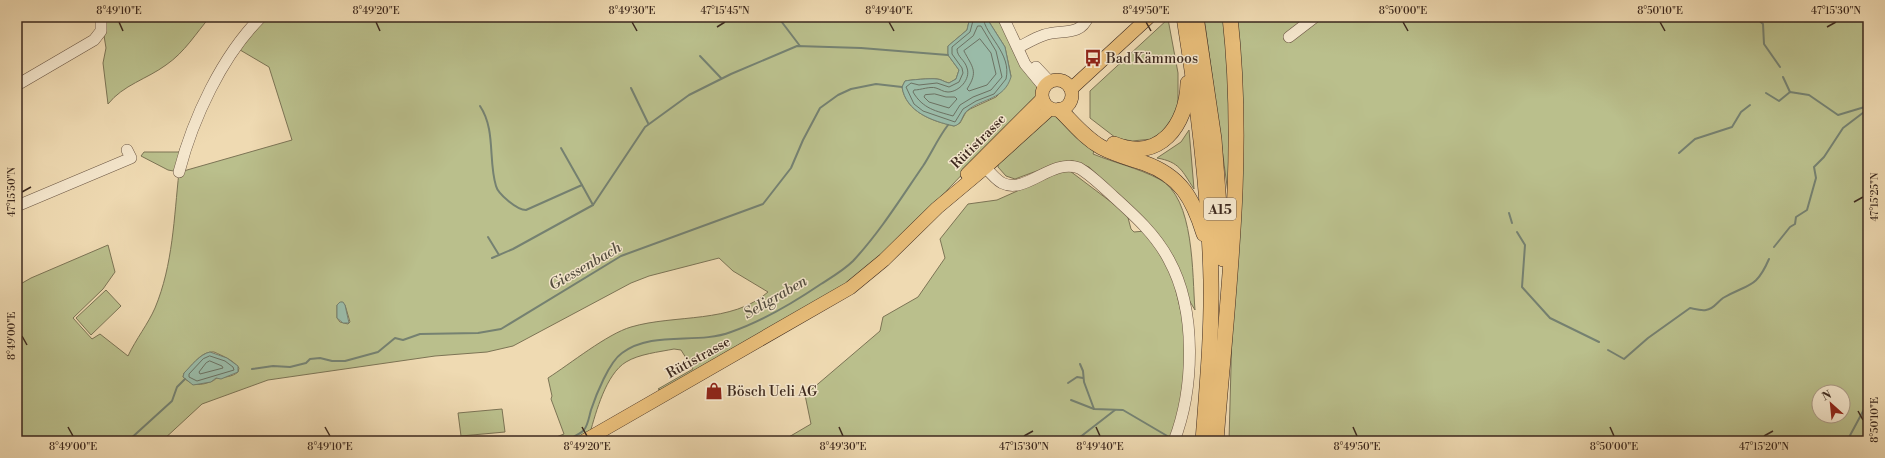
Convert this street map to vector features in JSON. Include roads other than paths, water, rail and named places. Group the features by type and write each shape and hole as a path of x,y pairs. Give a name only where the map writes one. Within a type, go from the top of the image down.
{"highway":[{"path":"1219,402 1228,311 1236,171 1236,96 1230,17"},
{"name":"A15","path":"1188,19 1214,139 1222,225 1224,317 1216,441"},
{"name":"A15","path":"1188,19 1187,40 1201,141 1210,258 1211,322 1203,441"},
{"path":"1053,98 1092,130 1111,143 1133,148 1156,144 1175,129 1184,111 1188,90 1187,40"},
{"path":"1053,98 1095,144 1156,168 1180,184 1197,213 1210,258"}],"main road":[{"path":"1069,86 1135,17"},
{"path":"1069,86 1148,17"},
{"path":"1058,80 1069,86 1072,97 1053,98 1058,80"},
{"name":"Rütistrasse","path":"584,441 850,288 884,260 982,164 1053,98"}],"street":[{"path":"17,85 94,40 101,31 101,17"},
{"path":"179,172 189,137 199,113 238,42 261,17"},
{"path":"1003,17 1019,47 1053,98"},
{"path":"1019,47 1044,35 1074,31 1084,24 1088,17"},
{"path":"1289,37 1315,17"},
{"path":"17,206 129,154"},
{"path":"982,164 1001,182 1014,186 1060,166 1078,168 1138,218 1162,248 1177,278 1184,304 1190,346 1185,399 1174,441"}],"water":[{"path":"970,17 986,17 1005,47 1011,77 1008,85 1003,90 992,98 968,110 964,114 961,121 954,126 929,118 914,109 904,96 902,87 905,81 940,79 949,83 956,79 959,70 948,55 948,46 967,30"},
{"path":"340,302 343,302 345,305 349,323 343,323 337,318 337,305"},
{"path":"210,352 227,358 238,366 238,372 221,379 216,378 211,382 193,385 183,377 184,373 199,358"}],"waterway":[{"path":"778,17 800,46"},
{"path":"1755,17 1763,24 1764,44 1780,67"},
{"path":"492,258 513,249 593,205 645,127 689,95 731,74 797,46 861,48 948,55"},
{"path":"700,56 721,78"},
{"path":"1783,77 1790,92"},
{"name":"Giessenbach","path":"252,369 273,366 290,367 306,363 310,359 320,358 332,361 345,361 378,352 395,338 403,340 420,334 478,333 501,329 621,256 763,204 791,168 803,140 820,108 838,95 851,89 876,84 902,87"},
{"path":"631,88 648,123"},
{"path":"1766,93 1779,101 1790,92 1809,95 1838,115 1868,106"},
{"path":"1679,153 1695,139 1732,127 1741,112 1750,105"},
{"path":"480,106 488,125 492,166 496,186 500,193 508,201 526,210 582,185 593,205"},
{"path":"1774,247 1790,227 1795,224 1796,217 1807,210 1816,178 1814,167 1824,157 1843,128 1868,109"},
{"name":"Seligraben","path":"565,441 584,430 604,379 612,364 622,353 634,346 647,342 718,336 743,328 789,305 846,267 863,250 890,215 948,125"},
{"path":"561,148 582,185"},
{"path":"1509,213 1512,223"},
{"path":"1517,232 1525,245 1522,287 1550,318 1599,342"},
{"path":"488,237 499,255"},
{"path":"1608,350 1624,359 1648,338 1690,308 1702,310 1709,309 1723,298 1756,281 1769,259"},
{"path":"1080,364 1083,371 1084,382 1094,409"},
{"path":"1068,383 1077,377 1083,378"},
{"name":"Giessenbach","path":"128,441 172,401 177,387 185,379"},
{"path":"1071,400 1094,409 1123,410 1169,437"},
{"path":"1847,441 1868,402"},
{"path":"1075,441 1115,410"}],"place":[{"name":"Bad Kämmoos","path":"1093,58"},
{"name":"Bösch Ueli AG","path":"714,391"}]}
